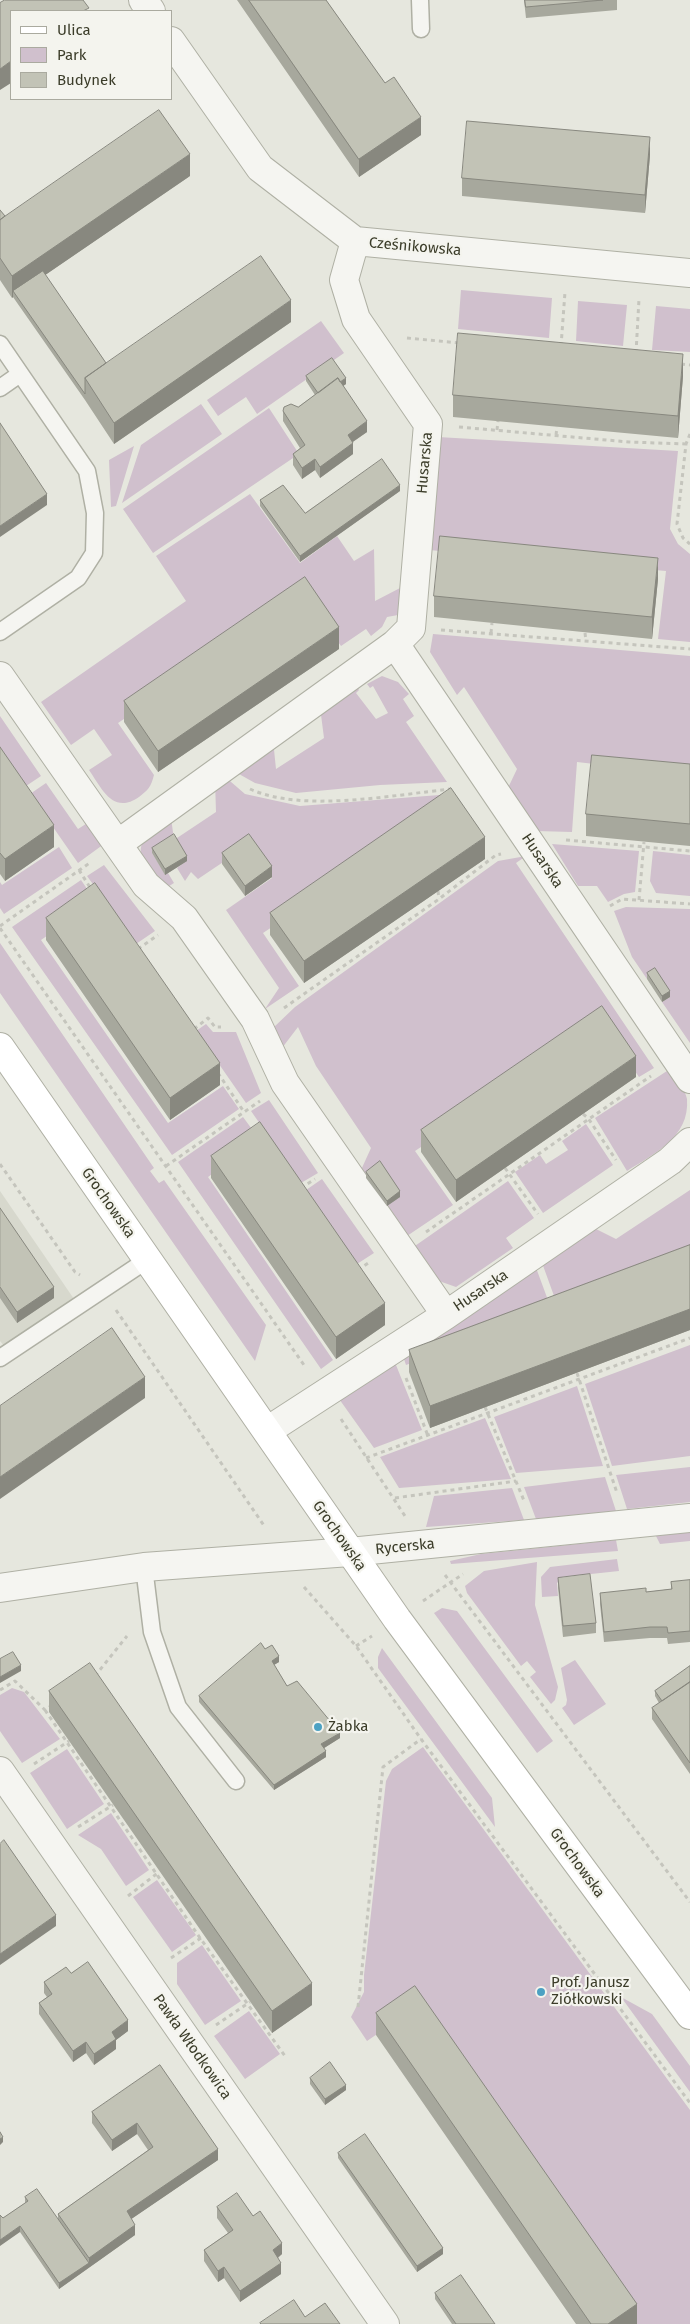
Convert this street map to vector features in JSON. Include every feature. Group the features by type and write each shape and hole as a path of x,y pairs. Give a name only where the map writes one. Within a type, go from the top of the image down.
{"street":[{"name":"Cześnikowska","path":"172,41 260,168 355,241 690,273"},
{"name":"Husarska","path":"355,241 344,280 356,319 428,424 403,636 491,785 683,1069"},
{"path":"119,843 403,636"},
{"path":"0,676 119,843 146,885 184,918 258,1026 285,1083 446,1315"},
{"name":"Grochowska","path":"0,1047 350,1552 690,2015"},
{"name":"Husarska","path":"266,1431 446,1315 670,1161 690,1142"},
{"name":"Rycerska","path":"0,1588 144,1567 350,1552 690,1518"},
{"name":"Pawła Włodkowica","path":"0,1770 385,2324"}],"lane":[{"path":"420,0 421,29"},
{"path":"0,344 87,471 95,513 94,553 78,578 0,632"},
{"path":"0,388 20,374"},
{"path":"0,1358 147,1260"},
{"path":"144,1567 152,1632 178,1707 236,1781"}],"path":[{"path":"560,353 565,283"},
{"path":"635,360 640,290"},
{"path":"367,334 464,344"},
{"path":"672,363 690,365"},
{"path":"497,430 498,421"},
{"path":"428,424 629,442 686,444"},
{"path":"556,435 557,427"},
{"path":"629,433 629,442"},
{"path":"690,434 686,444 677,524 683,538 690,544"},
{"path":"491,633 492,624"},
{"path":"585,632 586,641"},
{"path":"403,636 491,633 690,649"},
{"path":"223,768 248,788 262,795 293,801 333,800 491,785"},
{"path":"258,1026 439,899 496,855 532,847 545,838 690,851"},
{"path":"639,900 644,842"},
{"path":"119,843 0,927 325,1394 366,1458 395,1498 422,1545 690,1902"},
{"path":"79,870 95,895"},
{"path":"438,891 439,899"},
{"path":"584,922 622,899 690,904"},
{"path":"354,950 358,955"},
{"path":"401,1249 588,1118 683,1069"},
{"path":"217,1072 244,1112"},
{"path":"166,1166 285,1083"},
{"path":"583,1114 588,1118 634,1186"},
{"path":"0,1164 75,1272 103,1290 259,1516 282,1557 356,1646 421,1739 690,2103"},
{"path":"505,1168 556,1240"},
{"path":"676,1336 678,1343"},
{"path":"366,1458 690,1338"},
{"path":"395,1349 428,1436"},
{"path":"577,1373 628,1524"},
{"path":"485,1407 537,1533"},
{"path":"395,1498 516,1481"},
{"path":"92,1680 149,1608"},
{"path":"0,1690 15,1681 45,1710 158,1873 200,1938 249,2003 285,2056"},
{"path":"45,1710 53,1705"},
{"path":"358,2007 383,1767 421,1739"},
{"path":"30,1766 67,1741"},
{"path":"74,1830 111,1806"},
{"path":"128,1896 158,1873"},
{"path":"171,1958 204,1936"},
{"path":"212,2028 249,2003"}],"shaded area":[{"path":"0,1191 74,1299 5,1347 0,1341"}],"green space":[{"path":"461,290 552,298 549,338 458,329"},
{"path":"578,301 627,305 623,346 576,341"},
{"path":"656,306 690,309 690,352 652,350"},
{"path":"321,321 344,353 257,414 246,397 218,416 207,400"},
{"path":"201,404 222,434 122,503 141,445"},
{"path":"269,408 299,454 153,553 123,509"},
{"path":"438,437 678,451 670,529 678,544 690,554 690,642 658,639 666,571 429,550"},
{"path":"134,446 116,506 111,507 109,460"},
{"path":"250,494 300,563 337,536 354,561 374,549 375,601 402,587 398,615 387,617 382,627 371,636 366,629 341,646 306,597 118,723 154,775 149,788 139,797 130,802 122,803 115,801 104,792 89,770 112,755 94,729 71,745 41,702 186,601 156,556"},
{"path":"433,634 690,656 690,775 577,762 572,832 536,831 507,790 517,769 464,687 457,695 430,652"},
{"path":"382,676 398,682 409,694 403,699 414,716 406,722 447,782 380,785 296,793 255,783 230,769 273,740 276,769 324,738 320,707 355,684 359,690 356,693 376,719 388,713 373,686 370,688 367,684"},
{"path":"0,716 41,776 26,786 0,748"},
{"path":"223,775 245,794 300,806 452,794 458,803 263,933 299,986 265,1009 279,988 226,910 272,878 250,844 198,879 191,872 185,881 177,868 186,861 152,853 165,874 168,873 174,883 166,888 142,855 141,848 144,841 170,810 174,840 216,812 215,781"},
{"path":"46,783 78,829 89,822 104,844 78,863 30,794"},
{"path":"552,844 639,851 635,892 624,894 608,902 597,886 578,886"},
{"path":"59,847 72,868 4,914 0,908 0,882 2,885"},
{"path":"653,851 690,855 690,896 656,893 650,881"},
{"path":"526,856 516,863 654,1068 639,1077 603,1025 415,1151 453,1205 407,1236 387,1206 400,1196 366,1178 361,1170 371,1148 316,1066 298,1027 282,1048 273,1028 295,1007 498,861"},
{"path":"104,865 155,931 136,944 87,876"},
{"path":"81,880 96,902 41,940 168,1123 223,1086 239,1109 172,1155 12,927"},
{"path":"626,907 690,909 690,1043 662,1002 670,997 655,974 647,979 632,957 614,911"},
{"path":"0,943 154,1168 150,1171 159,1183 164,1180 266,1325 255,1361 0,993"},
{"path":"206,1024 213,1032 236,1032 261,1093 246,1103 196,1031"},
{"path":"670,1069 682,1087 687,1099 683,1124 668,1143 627,1171 595,1118"},
{"path":"269,1100 318,1173 301,1183 251,1111"},
{"path":"243,1117 260,1140 208,1177 333,1360 321,1369 178,1162"},
{"path":"586,1124 613,1165 543,1213 515,1172 540,1155 546,1164 568,1150 562,1141"},
{"path":"322,1179 374,1253 357,1264 306,1190"},
{"path":"508,1181 534,1218 506,1238 513,1248 456,1287 439,1281 412,1248"},
{"path":"690,1190 690,1262 558,1307 541,1260 590,1226 616,1239"},
{"path":"535,1265 552,1311 406,1365 402,1353"},
{"path":"690,1345 690,1456 612,1466 585,1384"},
{"path":"394,1360 422,1430 374,1448 337,1396"},
{"path":"577,1386 603,1466 516,1473 494,1417"},
{"path":"485,1418 511,1479 399,1488 380,1457"},
{"path":"690,1467 690,1502 627,1509 616,1475"},
{"path":"605,1477 616,1511 536,1519 524,1487"},
{"path":"512,1488 524,1520 426,1527 434,1496"},
{"path":"690,1532 690,1541 660,1544 656,1536"},
{"path":"616,1540 618,1551 451,1564 450,1561 481,1554"},
{"path":"617,1559 619,1571 563,1577 557,1583 558,1596 542,1597 541,1577 550,1567"},
{"path":"537,1562 535,1605 558,1687 555,1700 551,1704 530,1677 536,1672 527,1661 521,1666 467,1593 465,1586 484,1571"},
{"path":"442,1608 457,1611 553,1741 537,1753 434,1613"},
{"path":"382,1648 492,1798 495,1827 378,1668 378,1657"},
{"path":"575,1660 606,1704 574,1725 562,1708 566,1705 567,1700 561,1668"},
{"path":"12,1688 24,1692 60,1739 22,1763 0,1731 0,1695"},
{"path":"423,1747 690,2110 690,2324 635,2324 415,2008 367,2041 351,2017 364,1992 364,1975 386,1781 392,1769"},
{"path":"67,1749 104,1804 67,1829 30,1773"},
{"path":"111,1813 149,1870 126,1886 101,1849 78,1835"},
{"path":"157,1880 196,1935 172,1952 133,1897"},
{"path":"202,1945 241,2001 205,2025 177,1984 177,1963"},
{"path":"621,1997 652,2014 690,2066 690,2092"},
{"path":"249,2011 280,2054 245,2079 214,2036"}],"building":[{"path":"5,0 83,0 89,8 85,10 10,10 10,62 0,69 0,3"},
{"path":"249,0 326,0 385,83 394,77 421,117 359,159"},
{"path":"525,0 603,0 526,7"},
{"path":"159,110 190,154 12,276 0,258 0,220"},
{"path":"467,121 650,137 645,195 462,178"},
{"path":"0,210 5,216 0,220"},
{"path":"261,256 291,300 114,423 85,378"},
{"path":"43,271 106,363 85,378 85,394 13,291"},
{"path":"458,333 683,354 678,416 453,395"},
{"path":"332,358 346,378 340,382 338,378 318,393 306,376"},
{"path":"338,378 367,421 348,435 353,443 320,467 315,459 302,468 293,454 305,445 283,411 284,407 291,404 298,407"},
{"path":"0,423 47,494 0,526"},
{"path":"382,459 400,485 300,556 260,500 283,485 305,513"},
{"path":"440,536 658,558 652,617 434,596"},
{"path":"305,577 339,627 158,751 124,701"},
{"path":"0,747 54,825 5,859 0,853"},
{"path":"592,755 690,764 690,824 586,814"},
{"path":"451,788 485,837 304,961 270,913"},
{"path":"174,834 187,856 165,869 152,848"},
{"path":"249,834 272,866 245,886 222,853"},
{"path":"95,883 220,1063 170,1098 46,918"},
{"path":"655,968 670,991 662,996 647,973"},
{"path":"602,1006 636,1056 456,1180 421,1130"},
{"path":"260,1122 385,1303 336,1337 211,1156"},
{"path":"380,1161 400,1191 387,1201 366,1172"},
{"path":"0,1208 54,1287 17,1312 0,1287"},
{"path":"690,1245 690,1309 430,1406 409,1350"},
{"path":"112,1328 145,1377 0,1477 0,1406"},
{"path":"590,1574 596,1623 563,1626 558,1578"},
{"path":"690,1580 690,1631 668,1633 667,1627 650,1627 604,1632 600,1593 646,1588 646,1592 672,1589 671,1582"},
{"path":"261,1643 265,1649 272,1645 279,1656 272,1661 287,1686 297,1681 340,1733 321,1744 326,1751 274,1785 199,1696"},
{"path":"13,1652 21,1665 0,1677 0,1659"},
{"path":"90,1663 312,1983 272,2011 49,1691"},
{"path":"690,1666 690,1682 662,1701 655,1691"},
{"path":"690,1682 690,1763 652,1708"},
{"path":"4,1840 56,1915 0,1954 0,1844"},
{"path":"88,1962 128,2020 112,2032 116,2039 94,2054 86,2042 73,2051 39,2003 52,1994 44,1982 66,1967 71,1973"},
{"path":"415,1986 637,2304 608,2324 591,2324 376,2013"},
{"path":"330,2062 346,2085 325,2099 310,2078"},
{"path":"160,2065 218,2149 127,2211 135,2225 89,2258 58,2214 153,2147 137,2123 112,2140 92,2112"},
{"path":"365,2134 443,2248 417,2266 338,2153"},
{"path":"37,2189 89,2263 59,2283 20,2226 0,2240 0,2215 3,2218 28,2201 25,2197"},
{"path":"237,2193 253,2216 260,2211 282,2243 273,2250 281,2263 240,2291 224,2267 218,2271 204,2250 233,2230 217,2207"},
{"path":"461,2275 495,2324 456,2324 435,2293"},
{"path":"294,2300 305,2317 325,2303 340,2324 260,2323"}],"place":[{"name":"Żabka","path":"318,1727"},
{"name":"Prof. Janusz Ziółkowski","path":"541,1992"}]}
